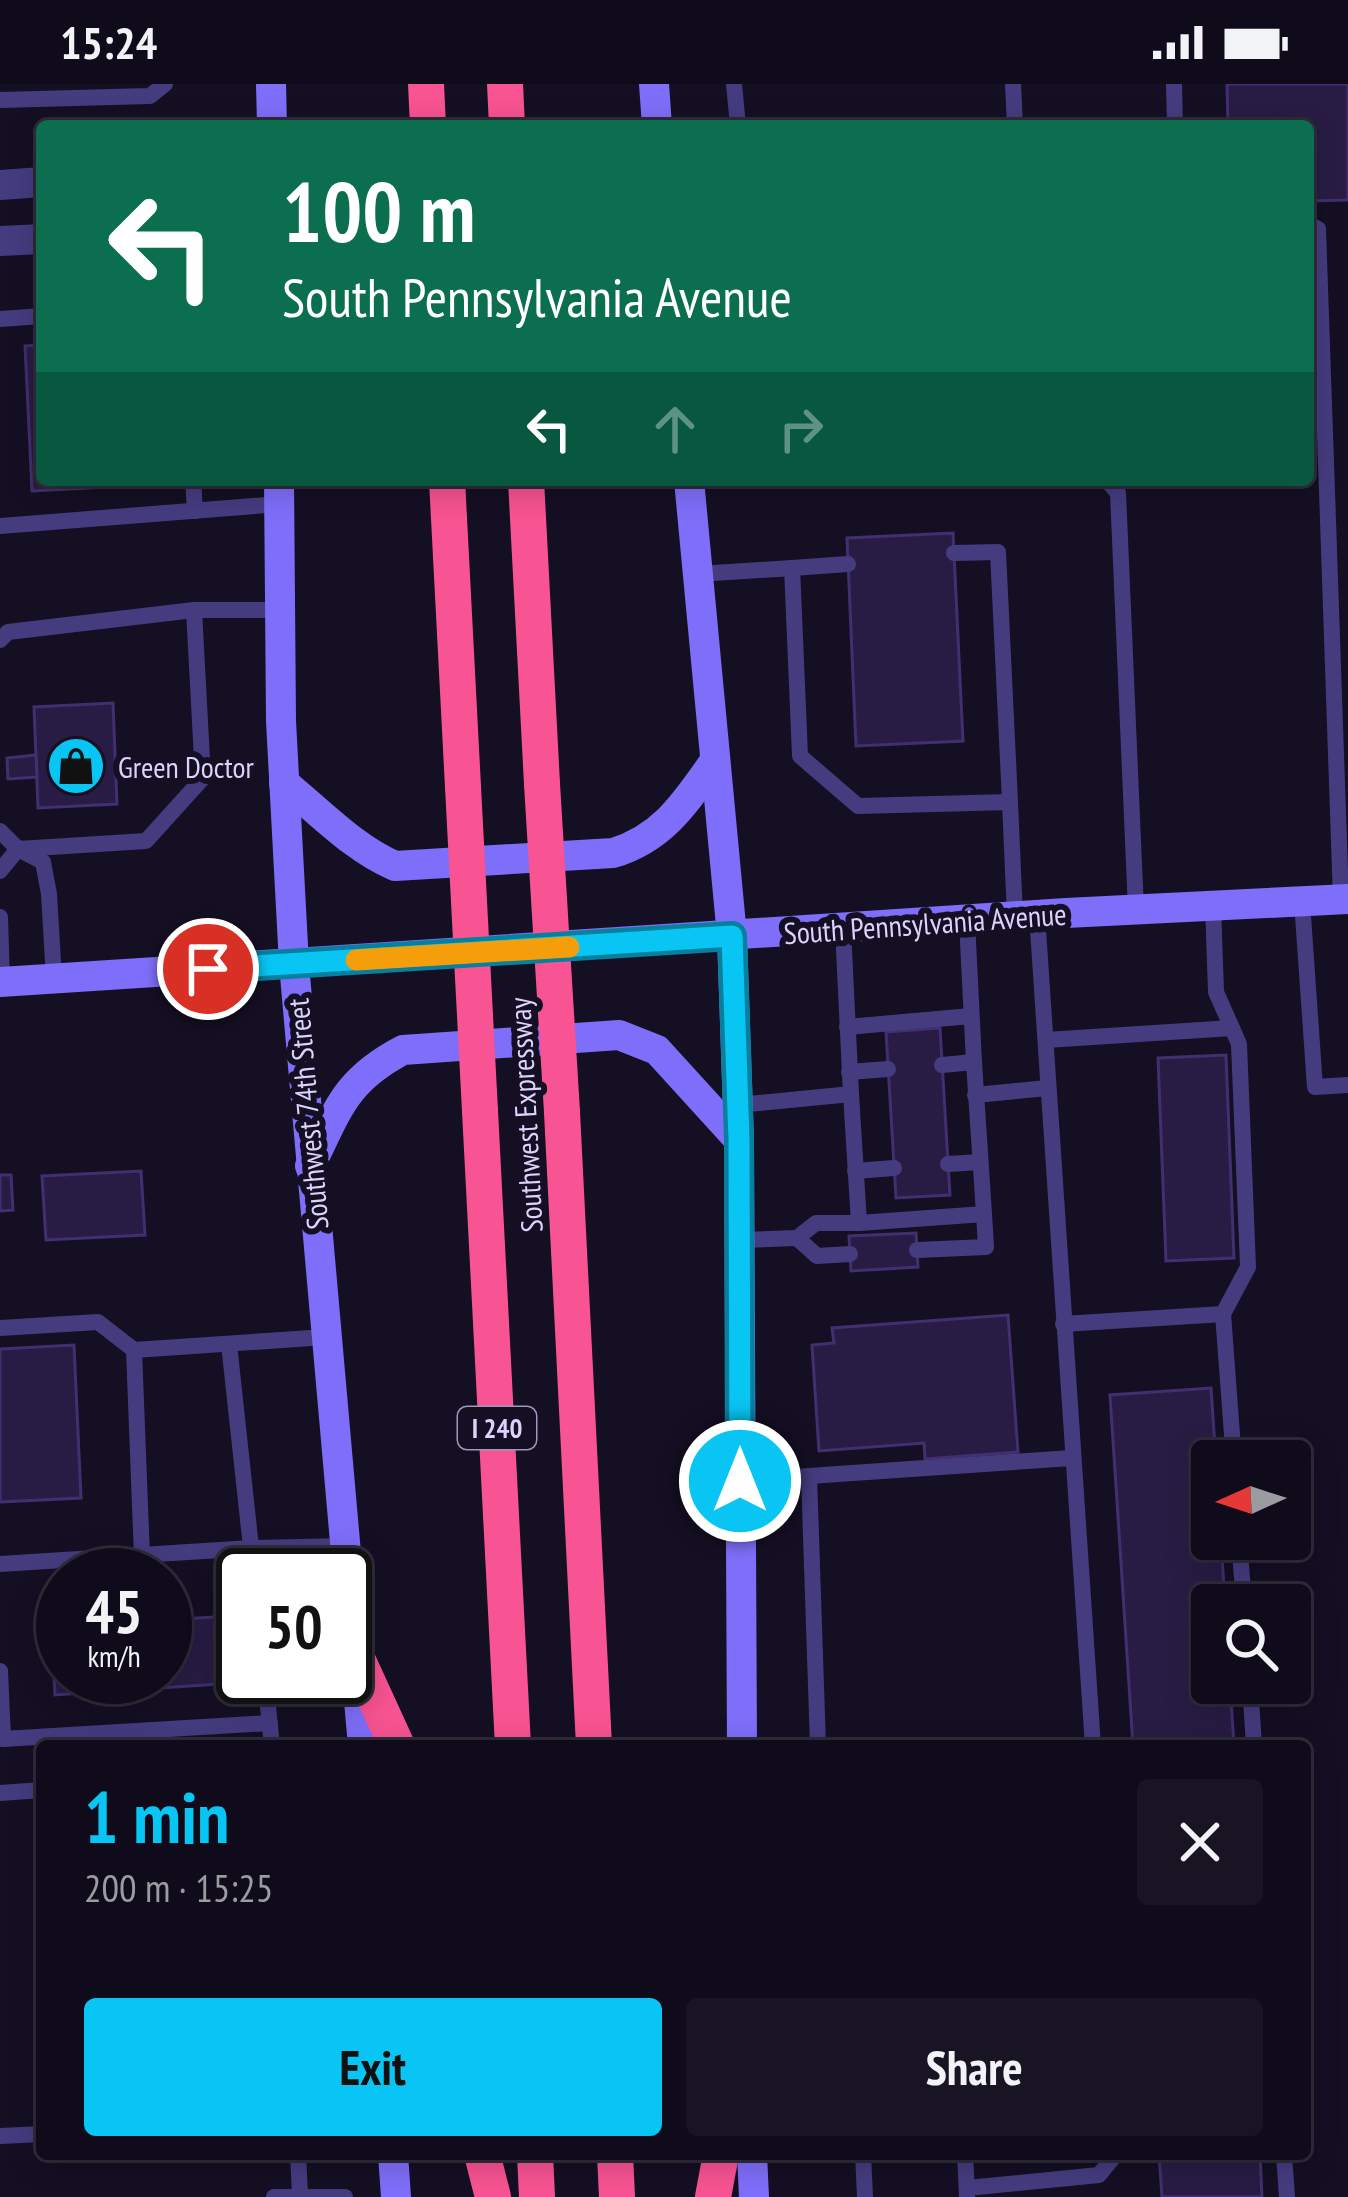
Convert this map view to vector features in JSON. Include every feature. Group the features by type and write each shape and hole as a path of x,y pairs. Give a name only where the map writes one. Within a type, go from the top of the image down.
{"highway":[{"path":"426,84 428,120"},
{"path":"505,84 507,120"},
{"name":"Southwest Expressway","path":"447,486 513,1740"},
{"name":"Southwest Expressway","path":"526,486 594,1740"},
{"path":"372,1691 394,1740"},
{"path":"484,2160 494,2197"},
{"path":"535,2160 537,2197"},
{"path":"615,2160 617,2197"},
{"path":"713,2197 720,2160"}],"main road":[{"path":"271,84 272,120"},
{"path":"654,84 657,120"},
{"path":"690,486 732,936 739,1140 742,1740"},
{"name":"Southwest 74th Street","path":"280,492 284,783 295,964 345,1546"},
{"path":"284,783 365,854 395,866 613,853 635,846 676,818 714,762"},
{"name":"South Pennsylvania Avenue","path":"1,982 1344,899"},
{"path":"310,1166 348,1090 374,1065 403,1050 619,1035 657,1050 739,1140"},
{"name":"Southwest 74th Street","path":"359,1704 362,1740"},
{"path":"393,2160 396,2197"},
{"path":"752,2160 754,2197"}],"street":[{"path":"0,185 36,182"},
{"path":"0,241 36,239"}],"lane":[{"path":"0,100 150,96 165,84"},
{"path":"734,84 737,120"},
{"path":"1013,84 1015,120"},
{"path":"1174,84 1175,120"},
{"path":"1314,227 1318,229 1344,899"},
{"path":"0,319 36,316"},
{"path":"194,486 195,511"},
{"path":"1112,486 1118,493 1136,910"},
{"path":"0,526 195,511 280,492"},
{"path":"954,553 998,552 1010,802 1046,1040 1093,1740"},
{"path":"697,574 848,564"},
{"path":"792,568 800,756 858,806 1010,802"},
{"path":"0,640 8,632 194,610 282,610"},
{"path":"0,871 18,849 146,841 203,778 194,610"},
{"path":"0,831 18,849 43,862 54,979"},
{"path":"1302,902 1315,1087 1348,1085"},
{"path":"1213,906 1216,992 1239,1044 1248,1268 1223,1314 1232,1440"},
{"path":"0,916 1,982"},
{"path":"917,1250 986,1247 967,921"},
{"path":"843,928 859,1222"},
{"path":"848,1027 971,1016"},
{"path":"1046,1040 1232,1028"},
{"path":"942,1066 974,1062"},
{"path":"849,1072 888,1069"},
{"path":"976,1095 1048,1088"},
{"path":"737,1105 851,1094"},
{"path":"948,1164 980,1162"},
{"path":"856,1171 894,1168"},
{"path":"739,1240 797,1238 816,1223 983,1214"},
{"path":"797,1238 818,1256 850,1255"},
{"path":"1063,1324 1223,1314"},
{"path":"0,1328 98,1322 134,1350 326,1337"},
{"path":"229,1344 251,1548 345,1546"},
{"path":"134,1350 142,1548"},
{"path":"740,1481 1071,1457"},
{"path":"809,1476 818,1740"},
{"path":"0,1564 36,1562"},
{"path":"0,1671 3,1739 270,1723"},
{"path":"268,1704 271,1740"},
{"path":"1251,1704 1254,1740"},
{"path":"0,1793 36,1790"},
{"path":"0,2136 36,2134"},
{"path":"298,2160 300,2195"},
{"path":"862,2160 865,2197"},
{"path":"965,2160 967,2192 1099,2175 1111,2160"},
{"path":"1284,2160 1287,2197"},
{"path":"274,2197 345,2197"}],"building":[{"path":"1227,84 1348,84 1348,200 1314,201 1314,120 1228,120"},
{"path":"36,345 36,486 126,486 32,491 25,346"},
{"path":"953,533 963,741 856,746 847,538"},
{"name":"Green Doctor","path":"113,703 117,804 38,808 34,707"},
{"path":"36,755 37,777 8,779 7,758"},
{"path":"940,1028 950,1195 896,1198 886,1032"},
{"path":"1226,1055 1234,1258 1166,1261 1158,1058"},
{"path":"141,1171 145,1235 46,1240 42,1176"},
{"path":"0,1175 11,1175 13,1210 0,1211"},
{"path":"916,1233 918,1267 851,1271 849,1236"},
{"path":"1008,1315 1018,1452 925,1459 924,1443 819,1451 812,1345 834,1343 832,1328"},
{"path":"74,1345 81,1498 0,1502 0,1349"},
{"path":"1211,1388 1215,1440 1191,1440 1191,1560 1222,1560 1224,1584 1191,1584 1191,1704 1231,1704 1234,1740 1133,1740 1110,1395"},
{"path":"216,1617 216,1684 192,1686 192,1618"},
{"path":"1159,2160 1260,2160 1262,2197 1162,2197"}],"slow traffic":[{"path":"356,960 569,947"}],"place":[{"name":"Green Doctor","path":"76,766"}],"route":[{"path":"208,969 732,936 739,1140 740,1481"}]}
